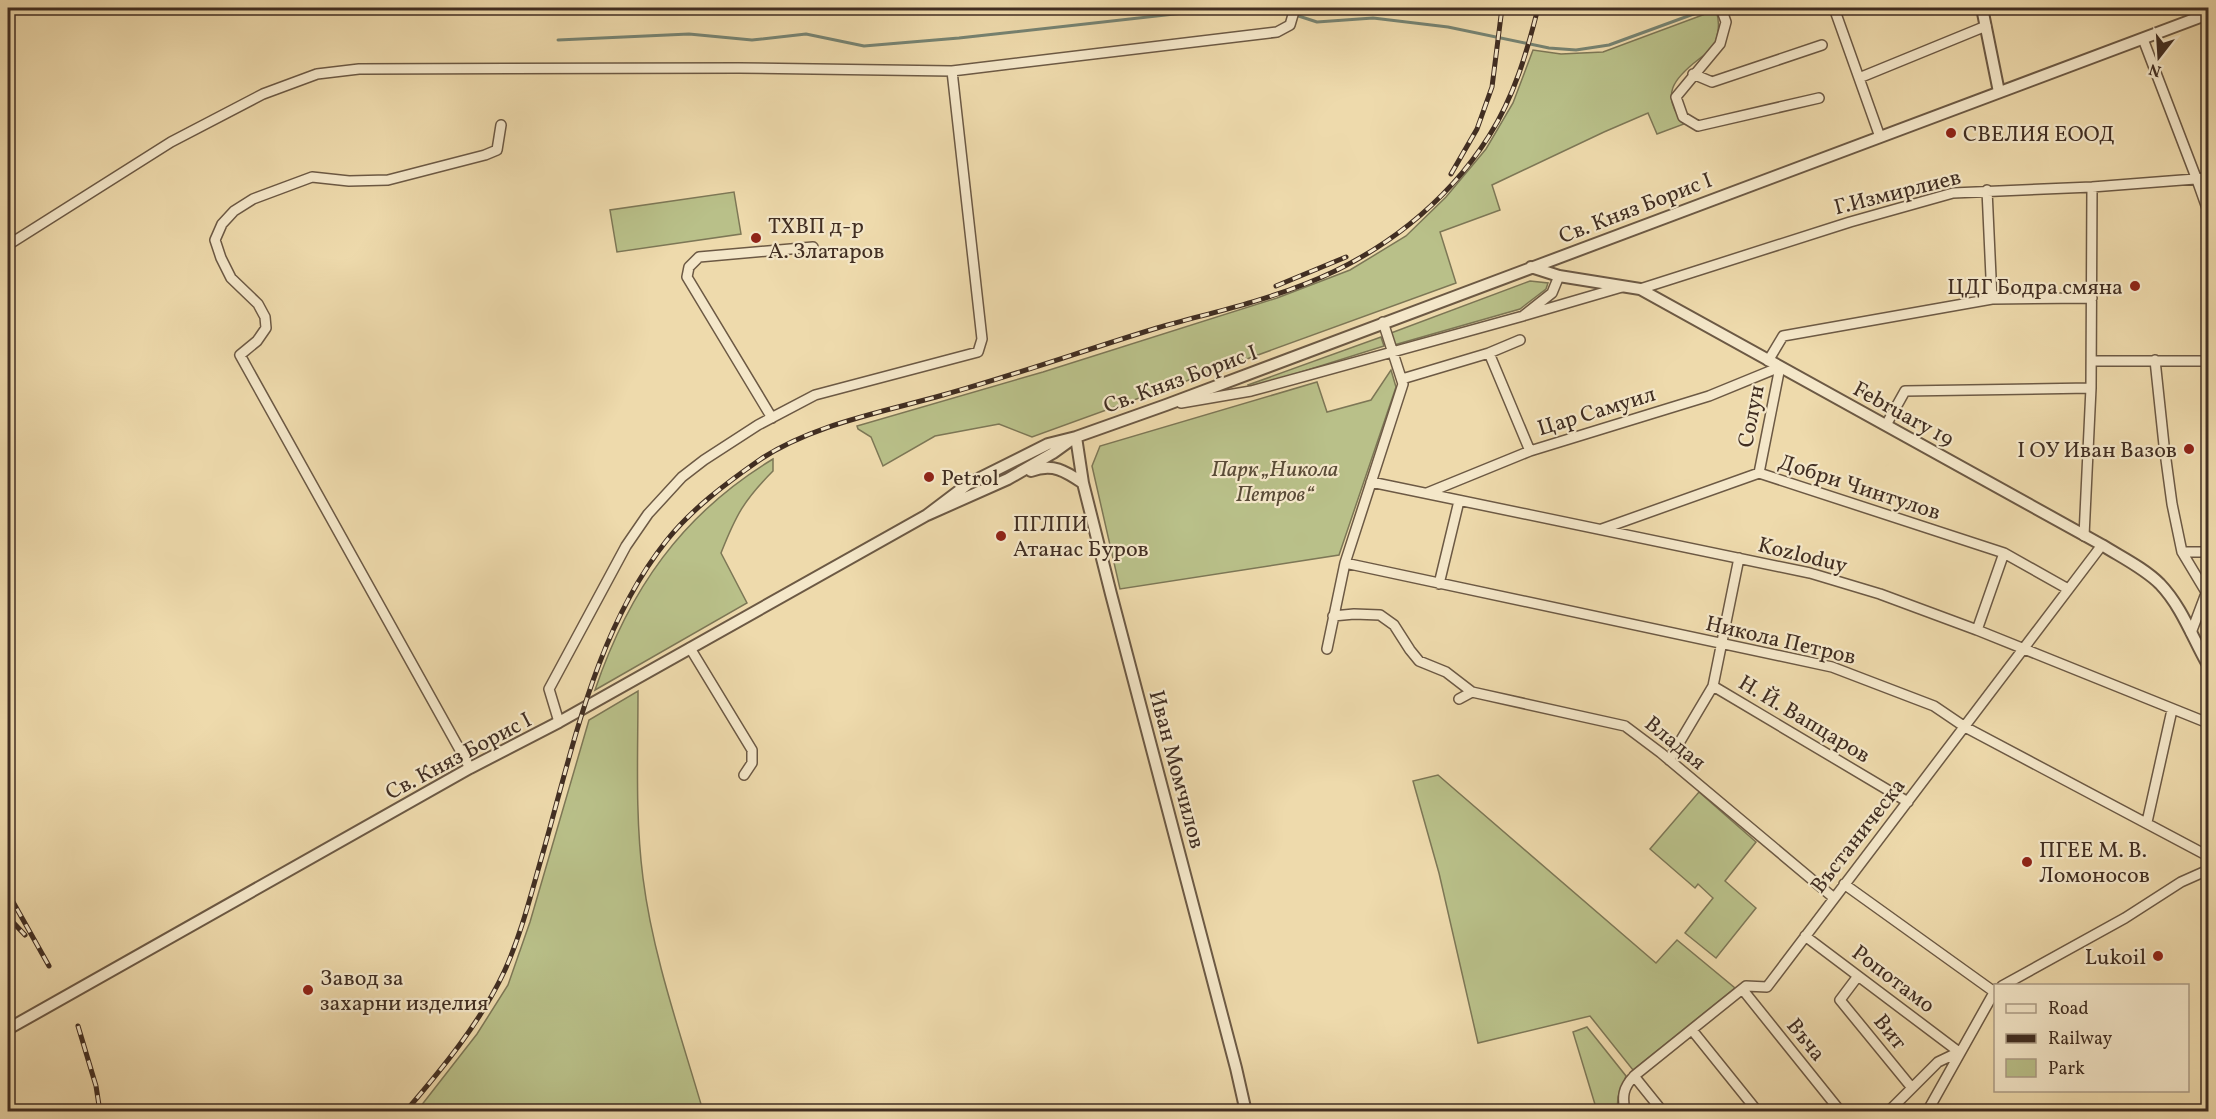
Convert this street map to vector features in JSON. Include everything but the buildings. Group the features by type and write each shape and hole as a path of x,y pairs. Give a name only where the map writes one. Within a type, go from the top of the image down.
{"street":[{"path":"8,245 171,142 263,94 317,74 359,69 740,68 952,71 1277,32 1290,25 1294,8"},
{"path":"1721,8 1726,22 1720,44 1676,97 1683,117 1698,126 1819,98"},
{"path":"1834,8 1880,137"},
{"path":"1982,8 1999,92"},
{"name":"Св. Княз Борис I","path":"927,514 968,484 1048,444 1166,405 2208,14"},
{"path":"1859,78 1986,26"},
{"path":"2143,39 2208,211 2208,230"},
{"path":"1693,74 1712,82 1822,45"},
{"path":"559,722 549,688 572,642 631,538 648,514 682,477 704,460 772,418 815,395 978,352 982,339 952,71"},
{"path":"471,768 240,354 257,341 266,328 265,317 258,304 231,278 215,240 222,224 234,211 253,199 312,177 349,181 388,180 485,155 497,150 501,125"},
{"name":"Г.Измирлиев","path":"1640,289 1850,222 1953,193 2092,187 2208,178"},
{"path":"2084,536 2092,361 2092,187"},
{"path":"1987,190 1992,298"},
{"path":"772,418 687,277 690,267 699,257 813,247"},
{"name":"February 19","path":"1531,267 1559,276 1640,289 2102,545 2142,569 2160,584 2173,600 2208,665"},
{"path":"1523,316 1552,292 1559,276"},
{"path":"1166,405 1251,391 1622,287"},
{"path":"1768,361 1782,336 1992,298 2092,298"},
{"path":"1327,649 1345,563 1402,384 1383,322"},
{"path":"1402,380 1489,353 1520,340"},
{"path":"1489,353 1530,451"},
{"path":"2155,360 2172,504 2182,552 2207,589 2191,633"},
{"path":"2092,361 2208,361"},
{"name":"Цар Самуил","path":"1425,493 1530,451 1709,396 1780,367"},
{"name":"Солун","path":"1759,473 1780,367"},
{"path":"1886,425 1905,391 2091,388"},
{"name":"Св. Княз Борис I","path":"8,1029 927,514 1008,479 1053,453 1076,436"},
{"name":"Иван Момчилов","path":"1076,436 1083,483 1246,1112"},
{"path":"1008,479 1049,466 1058,468 1083,483"},
{"name":"Добри Чинтулов","path":"1602,529 1759,473 2004,553 2068,589"},
{"name":"Kozloduy","path":"1371,482 1810,573 1880,594 1977,630 2208,723"},
{"path":"1439,584 1460,501"},
{"name":"Въстаническа","path":"1625,1112 1622,1095 1634,1076 1746,986 1767,987 2102,545"},
{"path":"2182,552 2208,552"},
{"path":"1977,630 2004,553"},
{"path":"1669,760 1713,686 1739,558"},
{"name":"Никола Петров","path":"1345,563 1832,667 1934,706 1965,727 2208,856"},
{"path":"1333,616 1380,615 1394,625 1419,661 1446,672 1472,692 1459,699"},
{"path":"690,648 752,750 752,763 744,775"},
{"name":"Н. Й. Вапцаров","path":"1713,686 1908,802"},
{"name":"Владая","path":"1472,692 1625,726 1834,898"},
{"path":"2147,822 2172,710"},
{"path":"2004,984 2125,918 2181,882 2208,870"},
{"path":"1844,884 1994,986"},
{"name":"Ропотамо","path":"1805,936 1959,1052"},
{"name":"Вит","path":"1858,976 1840,1000 1912,1088"},
{"name":"Въча","path":"1743,990 1840,1112"},
{"path":"1927,1112 1994,993"},
{"path":"1692,1030 1758,1112"},
{"path":"1888,1112 1938,1062 1959,1052"},
{"path":"1634,1076 1663,1112"}],"green space":[{"path":"1716,10 1718,28 1713,47 1682,74 1673,88 1671,96 1673,104 1684,124 1657,134 1648,113 1492,185 1500,210 1440,232 1456,283 1032,437 999,424 935,436 883,466 871,437 858,429 857,426 1043,372 1277,298 1350,270 1406,236 1446,197 1486,149 1513,103 1533,50 1561,54 1603,52"},
{"path":"734,192 741,234 617,252 610,210"},
{"path":"1530,281 1548,283 1546,289 1520,309 1394,345 1391,333"},
{"path":"1381,337 1384,346 1250,388 1248,385"},
{"name":"Парк „Никола Петров“","path":"1391,370 1396,387 1339,555 1120,589 1092,466 1100,446 1317,382 1327,412 1371,400"},
{"path":"773,459 773,471 742,509 721,553 747,603 595,690 624,619 642,587 663,558 712,504"},
{"path":"638,691 637,785 643,878 668,996 703,1111 417,1111 477,1034 508,985 530,922 589,720"},
{"path":"1438,775 1656,963 1677,940 1735,988 1633,1070 1590,1016 1478,1043 1439,873 1413,781"},
{"path":"1699,792 1756,842 1725,881 1756,908 1716,958 1685,933 1713,898 1698,884 1695,888 1650,849"},
{"path":"1587,1027 1626,1076 1618,1097 1617,1111 1597,1111 1573,1032"}],"waterway":[{"path":"558,40 689,34 752,40 806,34 864,46 959,38 1228,8"},
{"path":"1274,8 1317,22 1373,18 1448,27 1549,48 1576,50 1609,45 1710,8"}],"railway":[{"path":"1451,174 1477,129 1492,87 1502,8"},
{"path":"405,1112 472,1027 504,972 531,896 578,728 605,648 622,610 643,574 667,540 698,507 758,461 800,438 848,421 970,387 1157,328 1269,297 1333,272 1359,258 1409,225 1453,184 1472,161 1498,121 1513,90 1538,8"},
{"path":"1276,286 1346,257"},
{"path":"8,893 49,966"},
{"path":"8,917 25,935"},
{"path":"78,1026 96,1086 100,1112"}],"place":[{"name":"СВЕЛИЯ ЕООД","path":"1951,133"},
{"name":"ТХВП д-р А. Златаров","path":"756,238"},
{"name":"ЦДГ Бодра смяна","path":"2135,286"},
{"name":"I ОУ Иван Вазов","path":"2189,449"},
{"name":"Petrol","path":"929,477"},
{"name":"ПГЛПИ Атанас Буров","path":"1001,536"},
{"name":"ПГЕЕ М. В. Ломоносов","path":"2027,862"},
{"name":"Lukoil","path":"2158,956"},
{"name":"Завод за захарни изделия","path":"308,990"}]}
